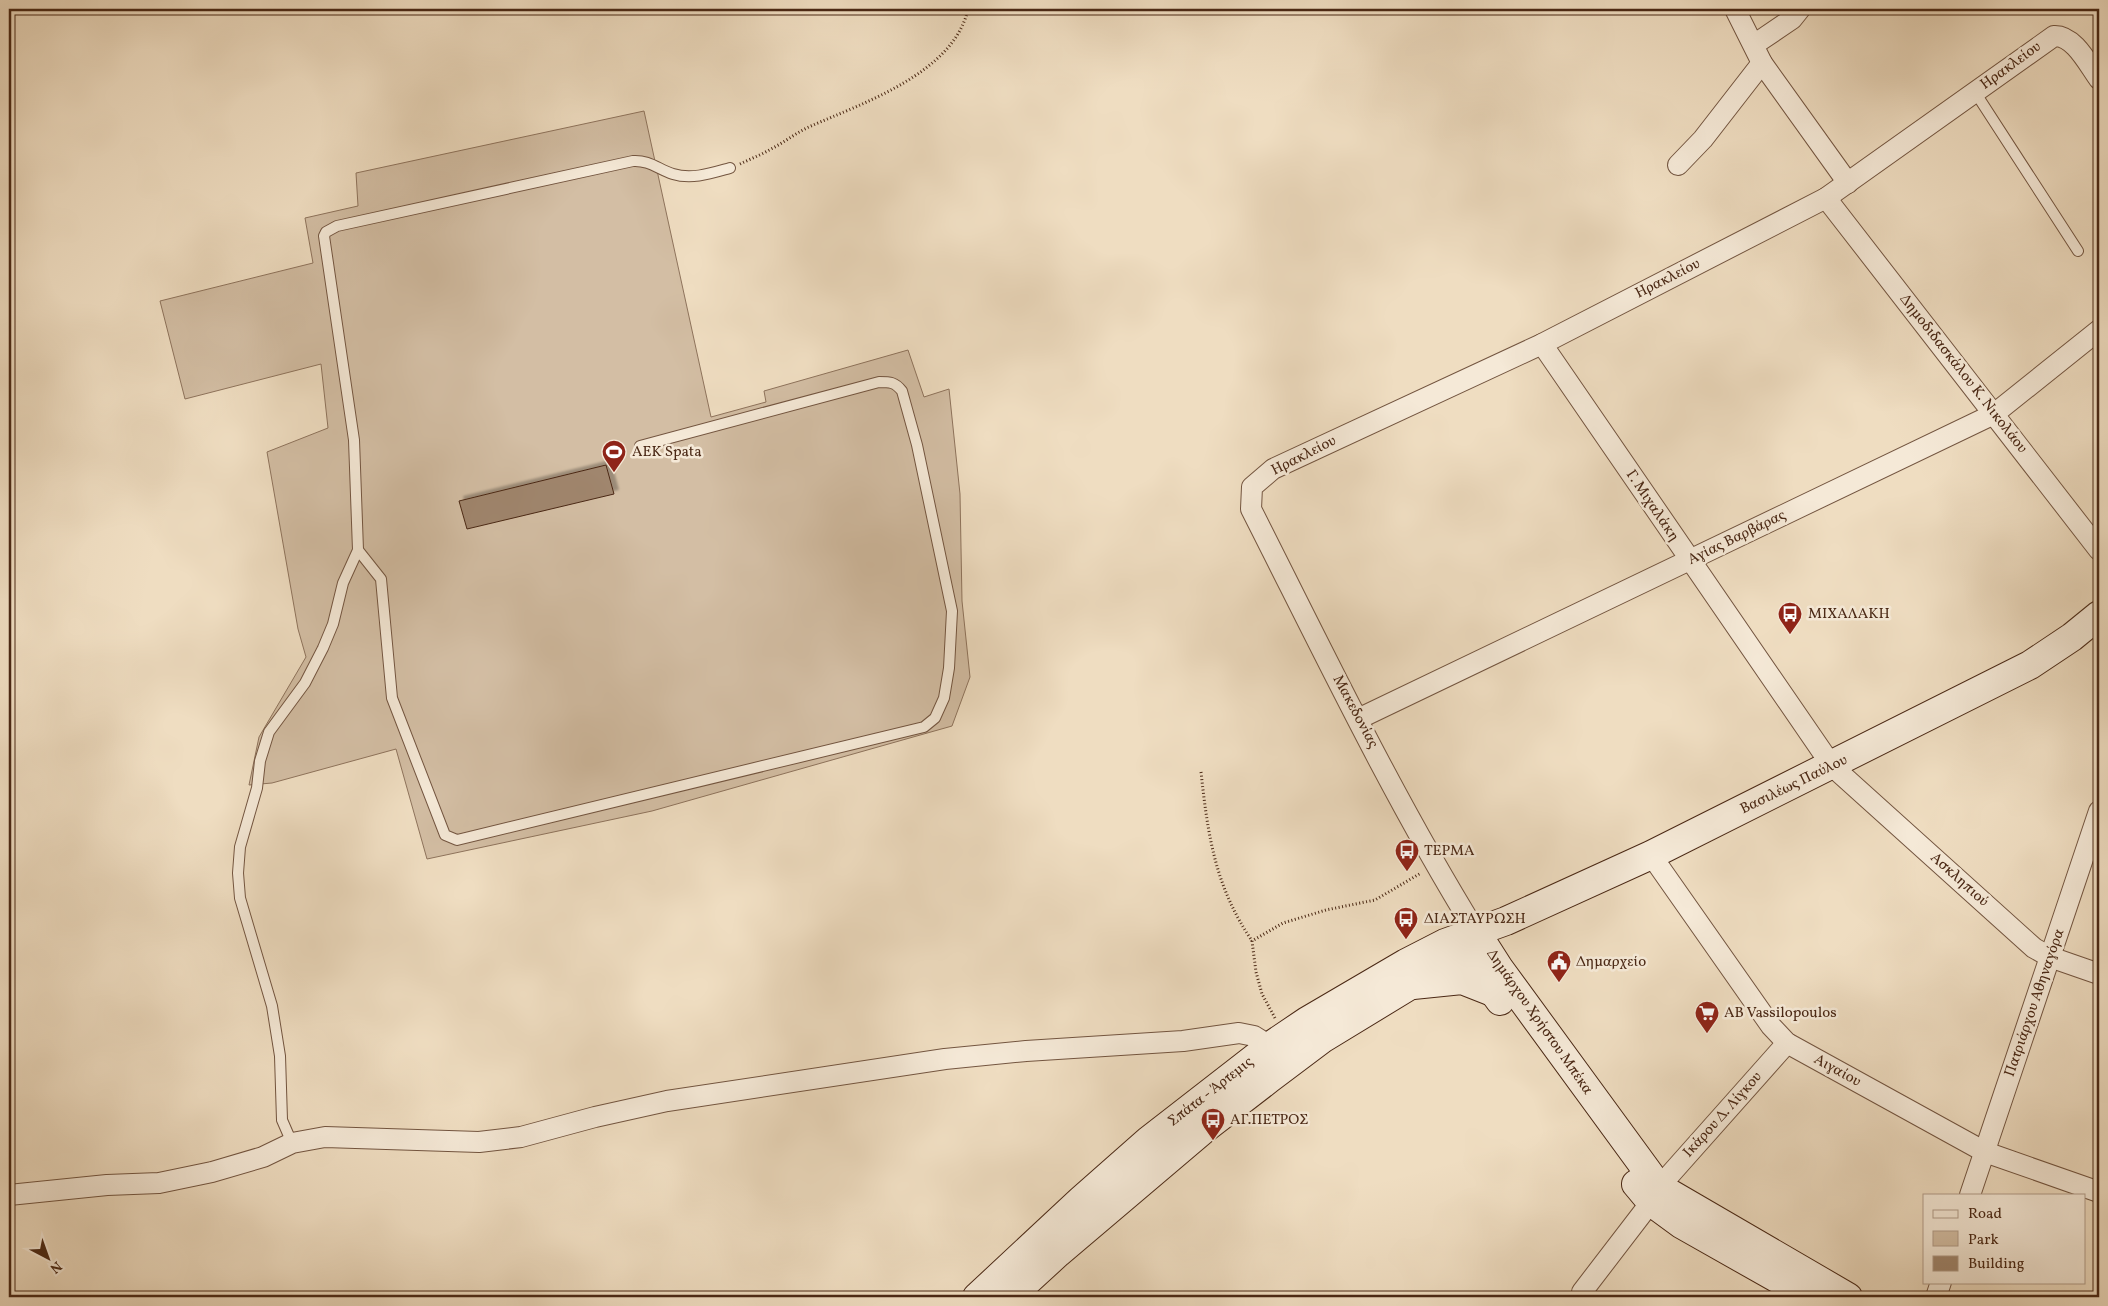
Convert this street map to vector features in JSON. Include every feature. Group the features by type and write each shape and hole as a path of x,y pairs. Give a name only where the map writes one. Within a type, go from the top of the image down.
{"main road":[{"name":"Βασιλέως Παύλου","path":"1469,941 1651,855 1832,766 2030,665 2072,638 2099,614"},
{"name":"Σπάτα - Άρτεμις","path":"1010,1297 1058,1253 1203,1130 1322,1039 1409,986 1469,941"},
{"name":"Σπάτα - Άρτεμις","path":"977,1297 1081,1200 1149,1140 1277,1041 1406,963 1445,944 1469,941"},
{"name":"Δημάρχου Χρήστου Μπέκα","path":"1469,941 1495,993 1561,1086 1681,1224 1810,1297"},
{"name":"Δημάρχου Χρήστου Μπέκα","path":"1469,941 1511,984 1655,1194 1848,1297"},
{"path":"1409,986 1462,980 1495,993"}],"street":[{"path":"1735,9 1762,63 1848,183"},
{"path":"1754,44 1792,19 1800,9"},
{"name":"Ηρακλείου","path":"1252,487 1273,468 1542,344 1826,198 2054,36 2062,35 2072,43 2099,79"},
{"path":"1678,165 1703,138 1762,63"},
{"name":"Δημοδιδασκάλου Κ. Νικολάου","path":"1826,198 2099,550"},
{"name":"Αγίας Βαρβάρας","path":"1358,719 1994,414 2099,330"},
{"name":"Γ. Μιχαλάκη","path":"1542,344 1689,561 1832,766"},
{"name":"Μακεδονίας","path":"1252,487 1251,509 1358,719 1436,864 1469,941"},
{"name":"Ασκληπιού","path":"1832,766 2034,948 2050,957 2099,974"},
{"name":"Πατριάρχου Αθηναγόρα","path":"1970,1194 2099,811"},
{"name":"Αιγαίου","path":"1651,855 1771,1026 1788,1043 1985,1152 2099,1192"},
{"path":"9,1195 97,1186 159,1183 229,1167 264,1157 292,1143 325,1137 478,1142 521,1137 595,1116 668,1101 963,1057 1183,1041 1240,1033 1277,1041"},
{"name":"Ικάρου Δ. Λίγκου","path":"1582,1292 1655,1194 1788,1043"},
{"path":"1936,1297 1940,1284"}],"lane":[{"path":"1975,92 2078,251"},
{"path":"292,1143 282,1120 280,1056 272,1006 240,898 238,873 240,847 257,788 260,762 269,732 305,683 323,648 333,624 343,583 358,550 354,440 323,241 326,232 337,226 633,161 650,162 671,173 684,177 706,175 730,168"},
{"path":"358,550 381,579 392,698 445,835 451,839 457,840 924,727 935,718 944,698 949,668 952,611 917,445 902,391 898,386 893,382 879,382 640,446"}],"path":[{"path":"730,168 772,149 809,127 861,106 909,82 959,34 968,9"},
{"path":"1202,772 1207,825 1218,875 1235,916 1252,940 1256,972 1277,1041"},
{"path":"1252,940 1283,923 1326,910 1375,900 1436,864"}],"green space":[{"name":"AEK Spata","path":"644,111 711,417 766,402 764,391 908,350 924,397 949,389 960,494 962,601 970,677 952,726 652,811 427,859 396,749 272,783 249,785 259,737 306,657 298,629 267,452 328,428 321,364 185,399 160,301 313,263 305,218 358,206 356,173"}],"building":[{"path":"606,465 614,494 467,529 459,501"}],"place":[{"name":"AEK Spata","path":"614,473"},
{"name":"ΜΙΧΑΛΑΚΗ","path":"1790,635"},
{"name":"ΤΕΡΜΑ","path":"1407,872"},
{"name":"ΔΙΑΣΤΑΥΡΩΣΗ","path":"1406,940"},
{"name":"Δημαρχείο","path":"1559,983"},
{"name":"AB Vassilopoulos","path":"1707,1034"},
{"name":"ΑΓ.ΠΕΤΡΟΣ","path":"1213,1141"}]}
